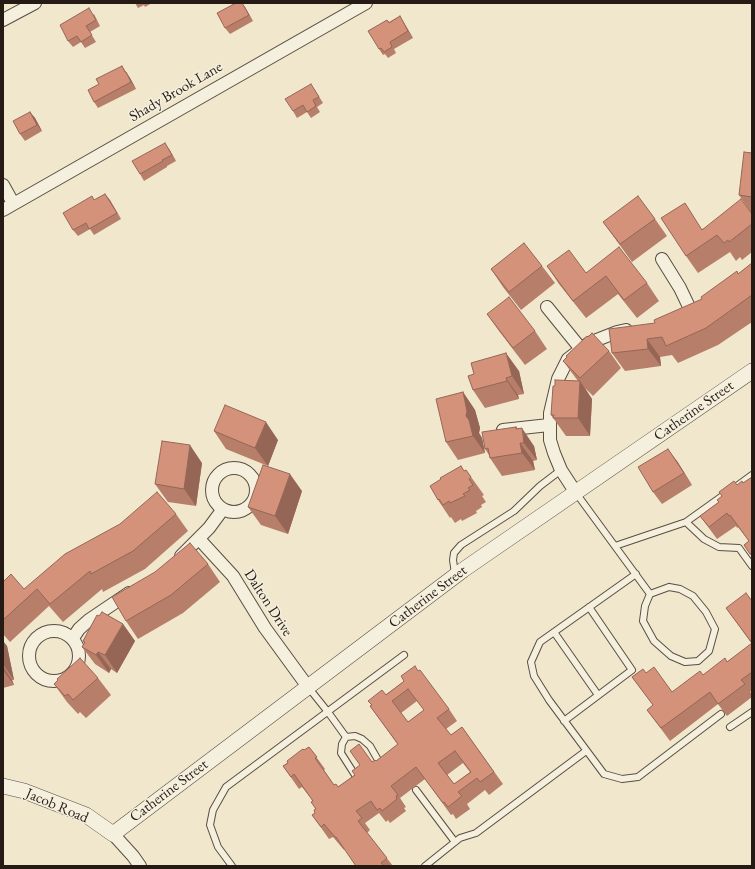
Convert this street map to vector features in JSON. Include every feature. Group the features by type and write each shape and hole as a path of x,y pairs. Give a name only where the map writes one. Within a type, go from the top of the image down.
{"street":[{"path":"3,20 35,3"},
{"name":"Shady Brook Lane","path":"8,207 366,3"},
{"path":"3,185 8,207"},
{"path":"662,259 692,311"},
{"path":"678,316 692,311 703,304"},
{"path":"547,306 582,349"},
{"path":"576,492 561,470 550,440 550,413 558,379 568,359 589,343 617,332 641,328"},
{"name":"Catherine Street","path":"113,834 456,576 752,371"},
{"path":"494,431 549,425"},
{"path":"172,564 199,539 223,509"},
{"name":"Dalton Drive","path":"199,539 233,576 265,628 308,687"},
{"path":"73,638 79,629 89,620 137,588"},
{"path":"55,630 65,632 73,638 78,647 80,656 78,666 72,674 64,680 54,682 44,679 36,674 30,665 29,655 31,646 37,637 45,632 55,630"},
{"name":"Jacob Road","path":"3,786 24,791 86,815 113,834 140,866"}],"lane":[{"path":"456,576 453,560 454,553 461,545 514,511 540,486 561,470"},
{"path":"615,546 686,522 752,475"},
{"path":"576,492 650,594"},
{"path":"686,522 704,539 719,547 739,548 752,566"},
{"path":"636,574 540,642 531,662 534,676 564,721 604,774 622,779 638,777 721,714"},
{"path":"668,587 680,589 692,596 706,612 715,629 709,651 698,661 685,662 671,656 654,641 643,621 645,606 650,594 668,587"},
{"path":"564,721 632,670 589,607"},
{"path":"554,632 598,695"},
{"path":"232,866 218,847 210,825 213,810 226,787 404,655"},
{"path":"308,687 346,737"},
{"path":"730,728 752,712"},
{"path":"346,737 355,736 362,739 370,746 378,760"},
{"path":"346,737 342,744 341,753 356,775"},
{"path":"425,866 460,838 476,833 586,751"},
{"path":"416,790 456,842"}],"building":[{"path":"236,3 242,3 249,15 225,28 217,13"},
{"path":"89,8 96,20 86,26 92,35 81,42 77,36 68,41 60,25"},
{"path":"400,16 408,31 390,42 392,47 384,52 381,48 379,49 368,31 387,20 389,23"},
{"path":"122,66 131,82 94,102 88,90 99,84 96,79"},
{"path":"311,84 319,97 313,100 316,106 307,112 303,105 293,111 285,99"},
{"path":"30,112 37,125 20,134 13,121"},
{"path":"165,143 172,155 140,174 132,161"},
{"path":"744,152 752,153 752,197 739,195"},
{"path":"105,194 117,213 89,229 86,223 73,230 63,213 92,196 94,200"},
{"path":"638,196 655,219 620,244 603,222"},
{"path":"741,199 752,214 752,224 729,242 728,240 724,243 717,235 686,256 661,218 685,203 702,230"},
{"path":"524,243 542,266 509,292 491,269"},
{"path":"619,247 647,283 624,300 606,276 573,301 547,266 569,250 586,273"},
{"path":"752,263 752,295 706,328 666,346 662,337 647,339 648,349 612,353 609,329 655,323 654,320 702,299 701,297 737,271 738,274"},
{"path":"509,297 535,331 513,348 487,314"},
{"path":"592,333 609,351 580,378 563,361 567,357 566,356"},
{"path":"506,353 512,376 506,378 507,381 473,390 468,376 474,374 471,363"},
{"path":"555,380 580,381 578,418 553,418 554,415 551,415 553,386 555,386"},
{"path":"463,392 467,411 466,416 469,420 473,436 446,442 436,399"},
{"path":"225,405 266,422 255,448 214,431"},
{"path":"516,427 516,429 522,428 524,443 520,443 522,453 490,458 488,448 485,449 482,432"},
{"path":"162,441 190,445 184,489 155,484"},
{"path":"668,449 684,473 653,492 638,467"},
{"path":"263,465 290,474 275,516 248,507"},
{"path":"461,466 471,477 469,479 473,485 468,488 470,490 463,494 465,496 450,503 449,501 443,505 439,499 438,500 430,486 441,479 440,478"},
{"path":"752,477 752,553 750,554 744,545 749,541 730,515 729,516 727,513 709,527 700,516 719,502 717,500 722,496 719,492 734,481 737,485"},
{"path":"157,492 176,514 133,551 91,574 90,571 50,604 37,589 3,620 3,582 11,574 24,589 65,554 120,524"},
{"path":"190,543 208,564 171,595 126,621 112,597 155,572"},
{"path":"746,593 752,601 752,643 726,608"},
{"path":"102,612 123,624 105,655 98,652 96,655 82,647 85,642 83,641 97,615 99,616"},
{"path":"752,643 752,672 741,680 745,684 718,704 710,692 661,728 647,710 653,705 632,677 643,669 646,673 654,667 672,692 700,671 703,675 725,658 727,662"},
{"path":"80,658 98,678 73,700 68,694 65,696 54,684 58,680 57,679"},
{"path":"415,666 418,671 420,670 449,709 437,718 451,735 462,727 494,772 480,782 477,778 458,792 462,796 448,807 444,802 443,803 416,767 391,786 398,795 396,796 397,799 382,811 380,808 377,810 371,801 356,811 362,818 358,821 387,858 381,863 383,865 381,866 356,866 336,837 324,824 321,827 312,815 315,813 314,810 316,809 311,802 313,801 294,774 291,777 283,766 300,751 309,747 334,785 336,784 338,787 355,775 352,771 360,765 350,751 359,744 372,762 375,760 376,761 398,744 370,706 372,705 368,701 382,690 386,695 404,681 401,676","holes":["408,689 424,710 408,722 392,701","455,751 471,772 454,784 438,763"]}]}
